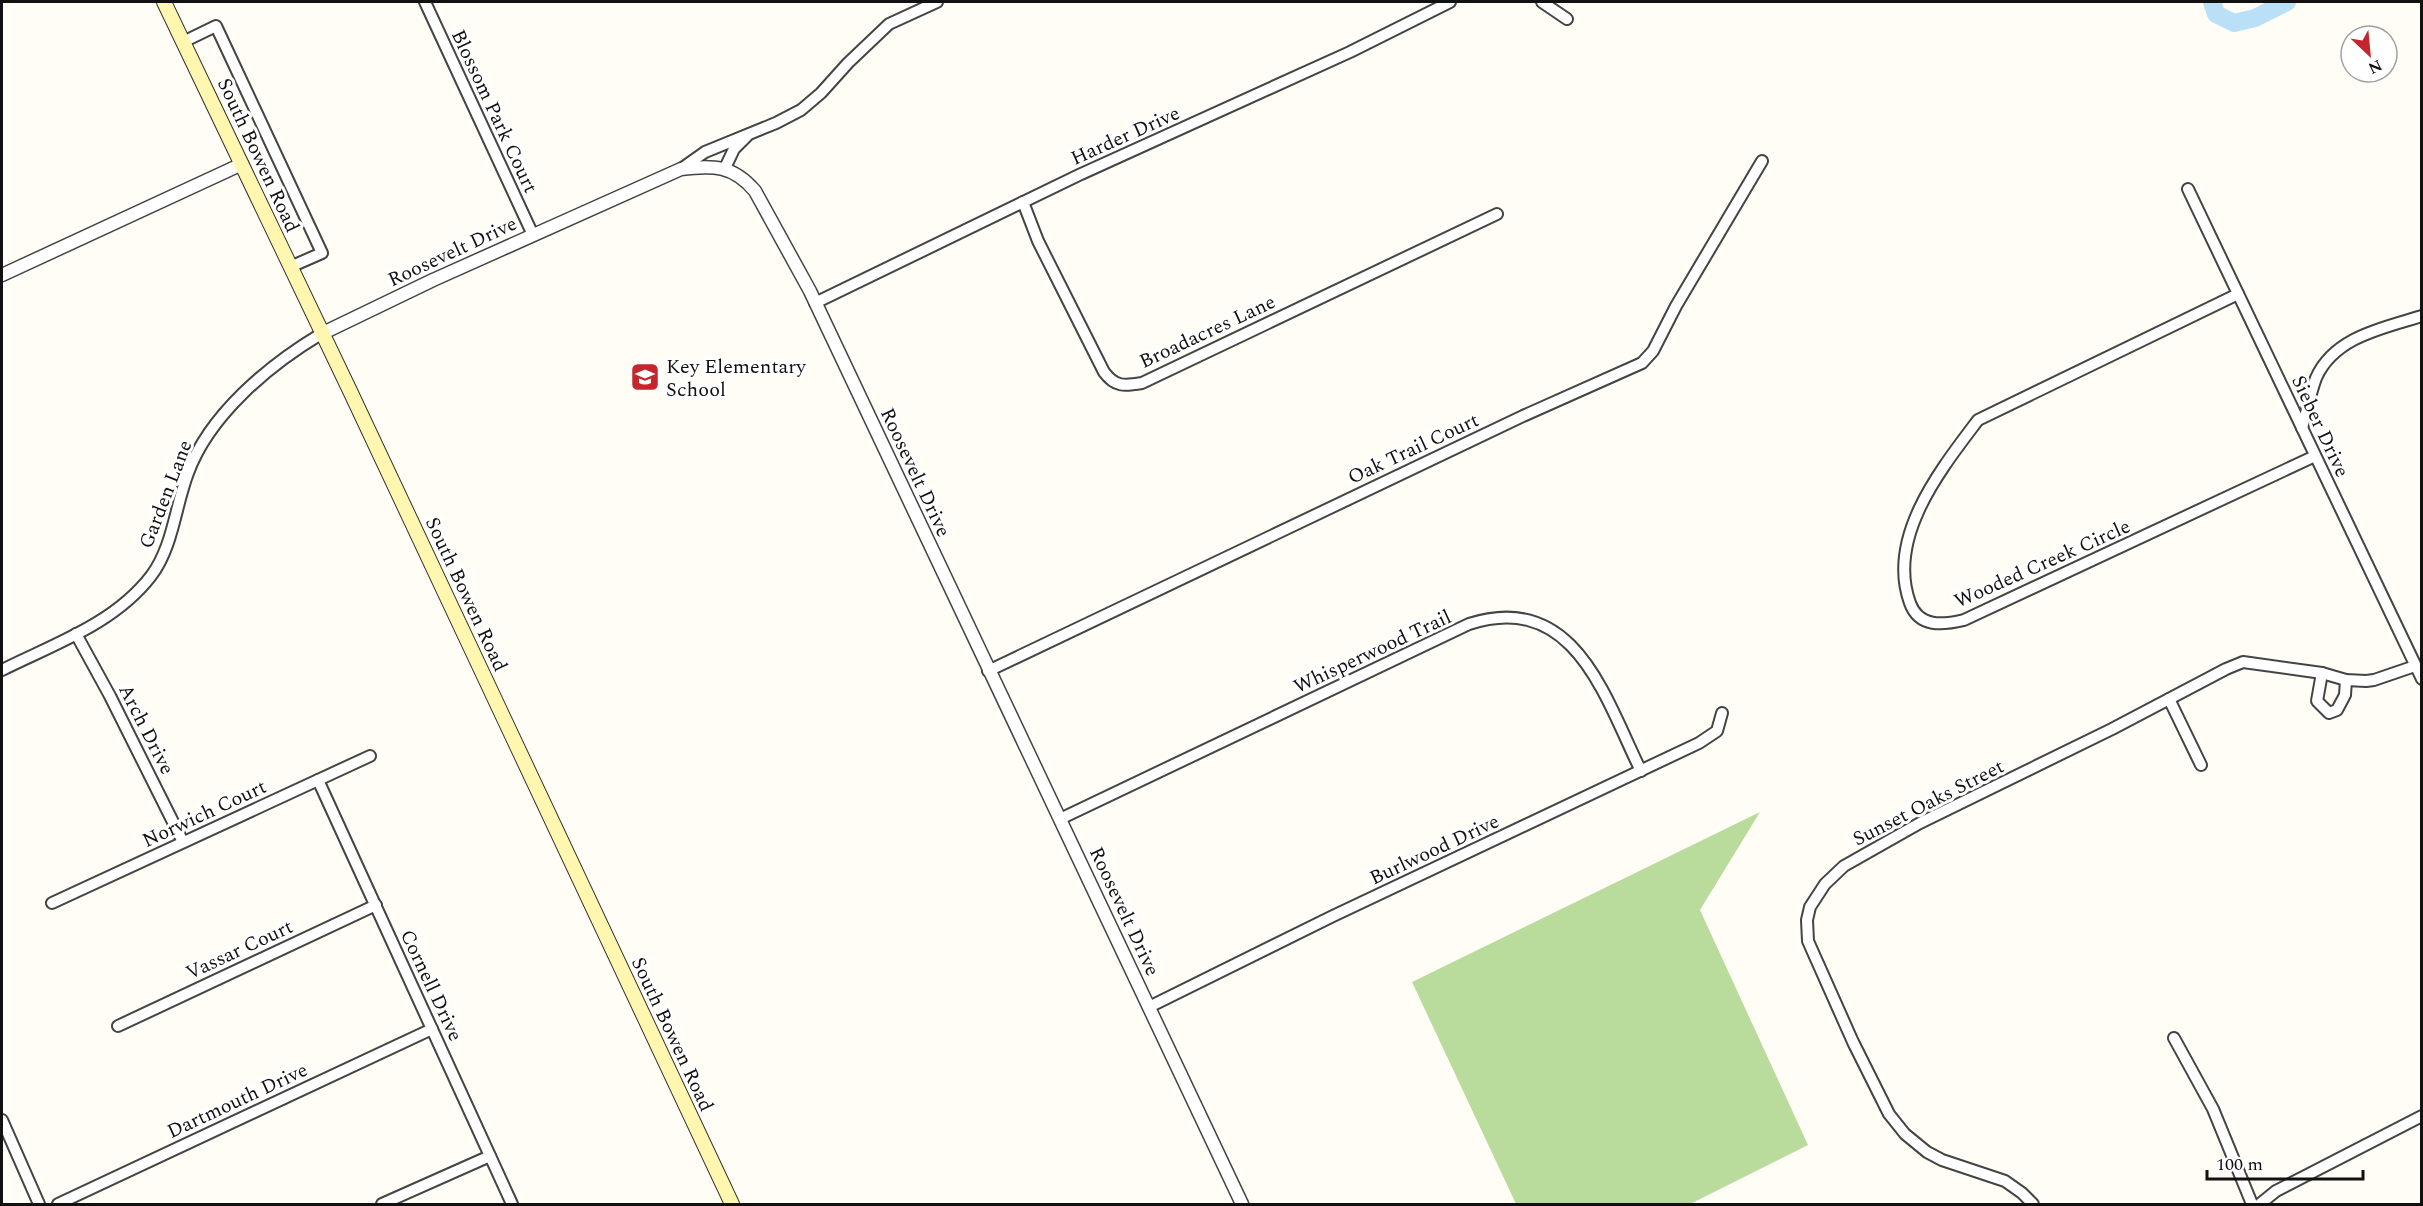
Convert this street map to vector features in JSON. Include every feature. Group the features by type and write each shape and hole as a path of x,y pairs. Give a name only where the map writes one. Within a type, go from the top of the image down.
{"main road":[{"name":"South Bowen Road","path":"164,2 732,1204"}],"street":[{"name":"Blossom Park Court","path":"425,2 533,236"},
{"path":"681,169 705,152 801,110 821,93 848,63 889,24 937,2"},
{"name":"Harder Drive","path":"815,303 1023,202 1350,52 1450,2"},
{"path":"1542,2 1567,19"},
{"path":"183,42 216,26 322,253 290,267"},
{"path":"725,168 734,149 750,134"},
{"name":"Oak Trail Court","path":"988,670 1523,416 1642,363 1653,351 1676,306 1762,161"},
{"path":"2,276 242,164"},
{"name":"Roosevelt Drive","path":"321,334 681,169 725,168 747,181 755,191 815,303 1242,1204"},
{"name":"Sieber Drive","path":"2188,189 2421,679"},
{"name":"Broadacres Lane","path":"1023,202 1038,241 1104,372 1111,382 1120,385 1142,383 1497,214"},
{"name":"Wooded Creek Circle","path":"2238,294 1978,420 1949,457 1915,518 1903,576 1914,612 1930,624 1948,624 1964,620 2315,456"},
{"path":"2302,428 2316,378 2327,359 2340,346 2371,332 2421,316"},
{"name":"Garden Lane","path":"2,670 98,624 152,575 167,543 195,457 223,414 277,365 321,334"},
{"name":"Whisperwood Trail","path":"1060,819 1469,624 1508,616 1529,621 1550,630 1580,653 1594,674 1641,771"},
{"name":"Arch Drive","path":"76,634 110,696 183,842"},
{"name":"Sunset Oaks Street","path":"2033,1204 2005,1181 1942,1160 1927,1152 1905,1134 1890,1114 1853,1042 1808,941 1809,913 1816,896 1844,866 1920,823 2243,662 2346,680 2374,680 2415,666"},
{"path":"2322,674 2317,701 2329,713 2337,710 2345,695 2346,680"},
{"path":"2169,699 2201,765"},
{"name":"Burlwood Drive","path":"1149,1007 1333,916 1699,743 1716,731 1722,713"},
{"name":"Norwich Court","path":"52,903 370,756"},
{"name":"Cornell Drive","path":"318,780 512,1204"},
{"name":"Vassar Court","path":"118,1026 375,905"},
{"name":"Dartmouth Drive","path":"58,1204 432,1029"},
{"path":"2174,1038 2213,1109 2252,1204"},
{"path":"2260,1204 2277,1191 2421,1116"},
{"path":"2,1120 39,1204"},
{"path":"382,1204 490,1156"}],"green space":[{"path":"1760,812 1700,910 1808,1145 1690,1204 1516,1204 1412,982"}],"waterway":[{"path":"2212,2 2216,14 2234,23 2255,18 2287,2"}],"place":[{"name":"Key Elementary School","path":"645,377"}]}
